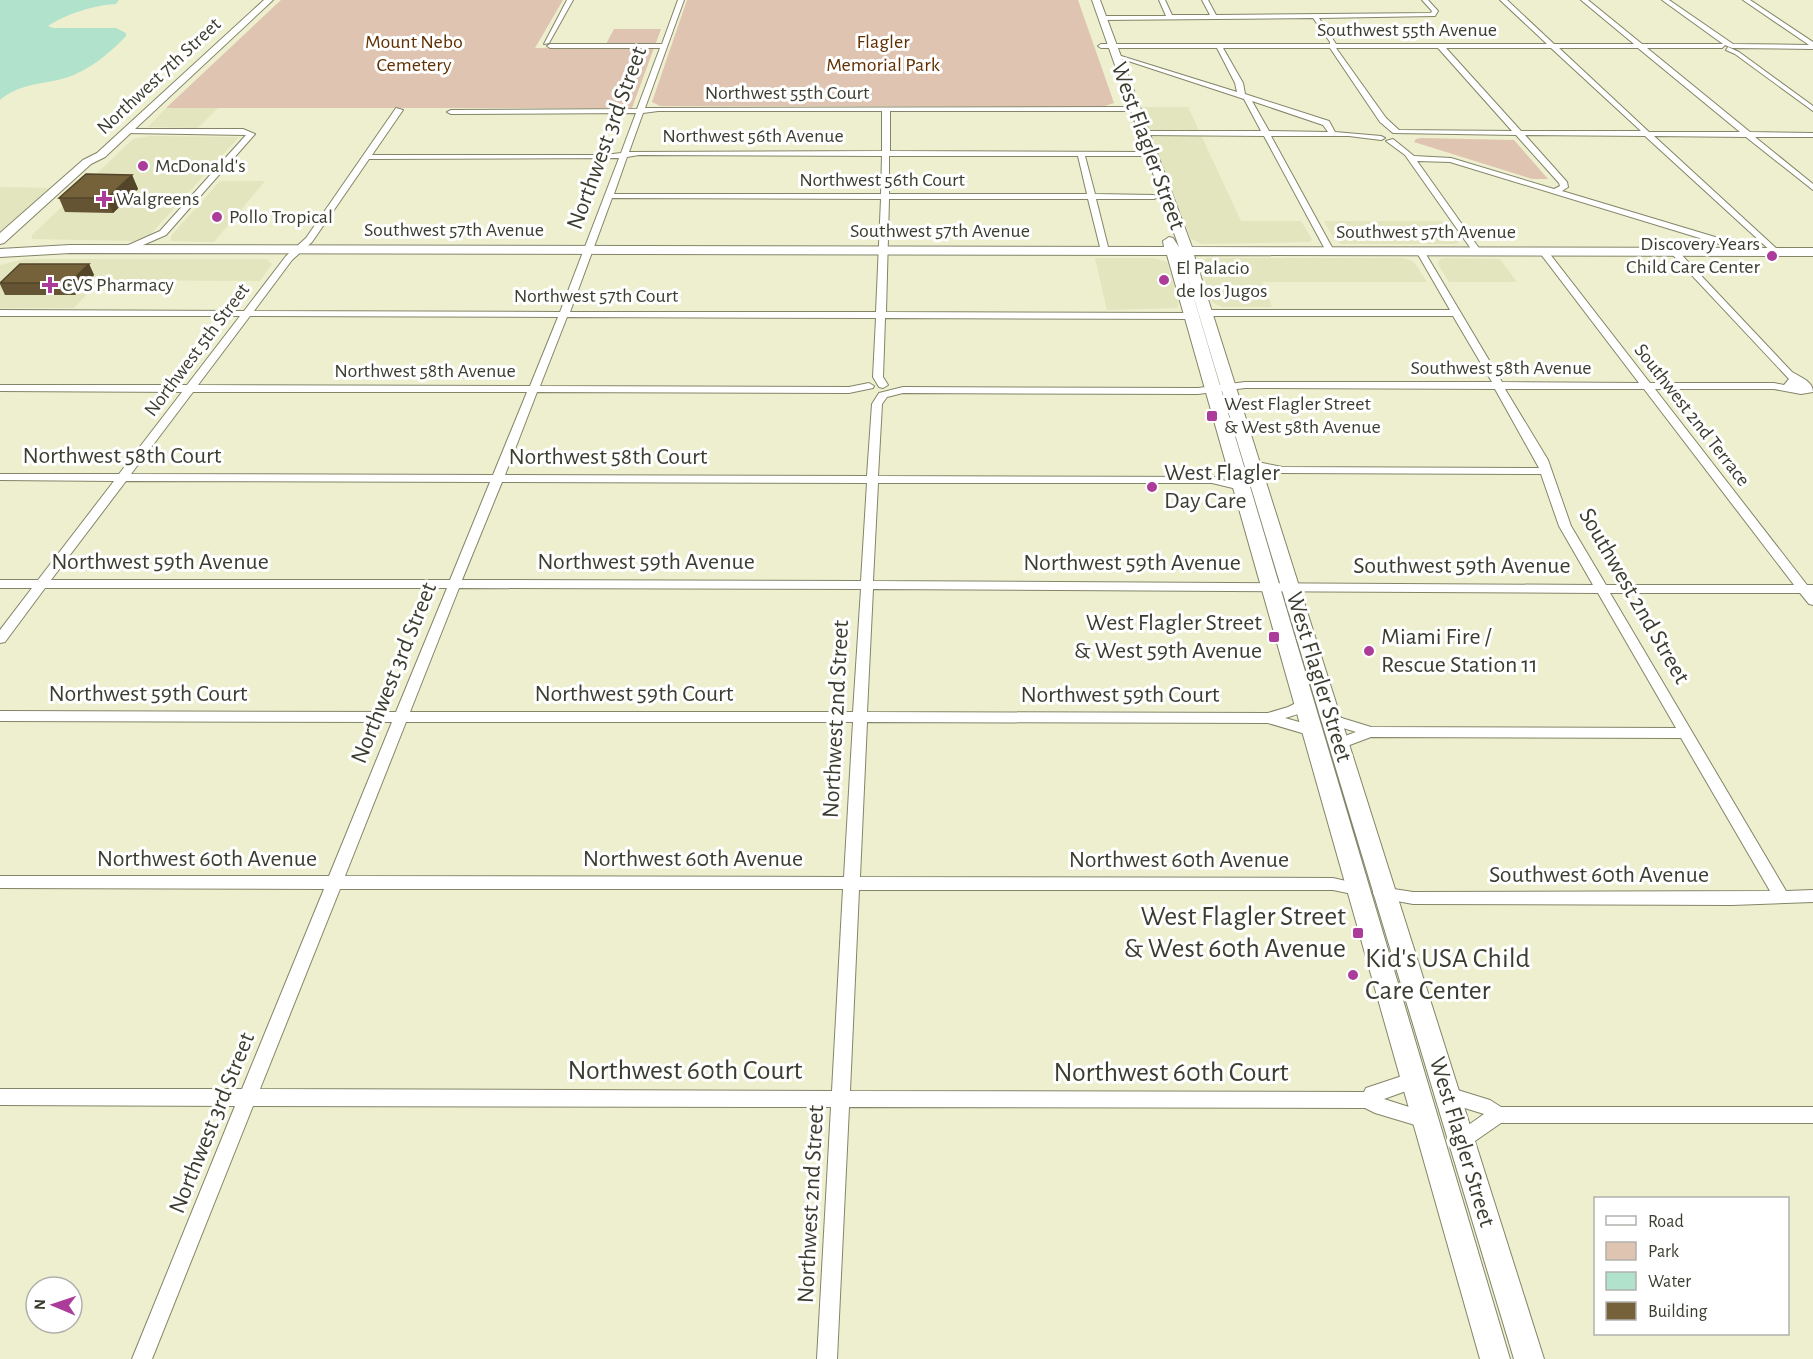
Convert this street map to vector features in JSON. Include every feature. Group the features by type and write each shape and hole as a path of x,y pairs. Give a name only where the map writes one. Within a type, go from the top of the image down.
{"main road":[{"name":"Northwest 7th Street","path":"2,248 101,162 101,155 270,0"},
{"name":"West Flagler Street","path":"1091,2 1102,18 1124,110 1150,186 1179,251"},
{"name":"West Flagler Street","path":"1091,2 1108,50 1121,70 1155,163 1221,388 1239,480 1340,744 1529,1359"},
{"path":"1129,125 1144,133"},
{"path":"1139,154 1155,163"},
{"name":"Southwest 57th Avenue","path":"2,248 43,252 67,249 590,249 1774,251 1810,254"},
{"name":"West Flagler Street","path":"1221,388 1255,470 1304,704 1495,1359"}],"street":[{"path":"570,0 548,45 664,46"},
{"name":"Northwest 3rd Street","path":"142,1359 590,249 681,0"},
{"path":"1162,0 1170,17"},
{"path":"1205,0 1214,17"},
{"path":"1102,18 1420,17 1435,14 1434,9 1425,0"},
{"path":"1503,0 1774,251"},
{"path":"1584,0 1813,188"},
{"path":"1665,0 1813,109"},
{"path":"1746,0 1813,46"},
{"path":"1315,17 1333,42 1333,50 1383,120 1402,135 1410,150 1409,156"},
{"path":"1219,46 1244,97 1330,251"},
{"name":"Southwest 55th Avenue","path":"1108,50 1219,46 1813,46"},
{"path":"1441,47 1563,183 1563,188 1554,192"},
{"path":"1108,50 1152,68 1319,120 1326,123 1333,134"},
{"path":"1121,70 1134,67 1152,68"},
{"name":"Northwest 55th Court","path":"451,112 658,109 1124,110"},
{"name":"Northwest 2nd Street","path":"827,1359 881,315 886,196 886,109"},
{"name":"Northwest 5th Street","path":"0,639 289,258 309,240 399,110"},
{"path":"1380,134 1383,120"},
{"path":"127,131 250,133 250,136 163,233 127,249"},
{"path":"1144,133 1813,135"},
{"path":"1380,134 1409,156 1476,251"},
{"path":"1390,141 1402,135"},
{"name":"Northwest 56th Avenue","path":"367,157 605,157 639,153 1139,154"},
{"path":"1081,154 1105,251"},
{"path":"1409,156 1451,160 1665,227 1752,251"},
{"name":"Northwest 56th Court","path":"610,196 1093,197 1150,186"},
{"path":"1665,227 1687,239 1700,252"},
{"path":"163,233 165,236 160,243 164,249"},
{"name":"Southwest 2nd Street","path":"1420,251 1547,471 1563,520 1782,898"},
{"name":"Southwest 2nd Terrace","path":"1543,251 1808,589 1813,601"},
{"path":"1674,252 1803,387"},
{"name":"Northwest 57th Court","path":"0,313 881,315 1457,313"},
{"name":"Southwest 58th Avenue","path":"1221,388 1245,385 1803,387"},
{"name":"Northwest 58th Avenue","path":"0,388 849,390 1221,388"},
{"path":"1255,470 1276,474 1282,470 1547,471"},
{"name":"Northwest 58th Court","path":"0,477 1215,480 1218,483 1239,480"},
{"name":"Northwest 59th Avenue","path":"0,584 1281,588"},
{"name":"Southwest 59th Avenue","path":"1281,588 1808,589"},
{"name":"Northwest 59th Court","path":"0,716 1268,718 1293,711 1304,704"},
{"name":"Northwest 59th Court","path":"1268,718 1312,731"},
{"path":"1332,720 1370,732 1687,733"},
{"path":"1340,744 1370,732"},
{"name":"Northwest 60th Avenue","path":"0,882 1333,884 1386,894"},
{"name":"Southwest 60th Avenue","path":"1386,894 1413,898 1782,898 1813,896"},
{"name":"Northwest 60th Court","path":"1369,1100 1372,1094 1390,1090 1414,1080"},
{"path":"1448,1095 1490,1108 1497,1115 1813,1115"},
{"name":"Northwest 60th Court","path":"0,1097 1369,1100 1375,1105 1425,1120"},
{"path":"1462,1141 1471,1131 1491,1121 1497,1115"}],"shaded area":[{"path":"1140,107 1188,107 1241,221 1301,221 1312,239 1310,242 1201,244 1191,239"},
{"path":"166,108 218,108 198,128 148,127"},
{"path":"149,136 239,137 149,236 133,241 32,239 32,235 133,139"},
{"path":"220,181 265,181 214,242 171,241 171,236"},
{"path":"0,187 50,188 0,232"},
{"path":"1324,221 1444,221 1459,242 1456,244 1342,244 1334,239"},
{"path":"1095,258 1154,258 1167,262 1179,304 1177,308 1107,310"},
{"path":"1207,258 1403,258 1413,261 1427,282 1262,282 1272,307 1222,307 1212,302 1199,263"},
{"path":"25,259 267,259 272,264 260,281 100,280 74,308 0,308 0,265"},
{"path":"1440,259 1500,259 1517,282 1449,282 1438,264"}],"green space":[{"name":"Mount Nebo Cemetery","path":"281,0 563,0 535,48 604,48 614,29 661,29 632,108 166,108"},
{"name":"Flagler Memorial Park","path":"687,0 1078,0 1114,103 1105,106 660,106 652,102"},
{"path":"1421,138 1514,140 1548,179 1532,179 1414,142"}],"water":[{"path":"0,0 119,0 116,4 90,8 72,14 48,26 53,28 116,28 126,33 126,36 90,67 65,78 23,87 0,100"}],"building":[{"path":"86,174 132,175 107,198 59,198"},
{"path":"20,264 89,264 69,283 0,283"}],"place":[{"name":"McDonald's","path":"143,166"},
{"name":"Walgreens","path":"104,199"},
{"name":"Pollo Tropical","path":"217,217"},
{"name":"Discovery Years Child Care Center","path":"1772,256"},
{"name":"El Palacio de los Jugos","path":"1164,280"},
{"name":"CVS Pharmacy","path":"50,285"},
{"name":"West Flagler Street & West 58th Avenue","path":"1212,416"},
{"name":"West Flagler Day Care","path":"1152,487"},
{"name":"West Flagler Street & West 59th Avenue","path":"1274,637"},
{"name":"Miami Fire / Rescue Station 11","path":"1369,651"},
{"name":"West Flagler Street & West 60th Avenue","path":"1358,933"},
{"name":"Kid's USA Child Care Center","path":"1353,975"}]}
